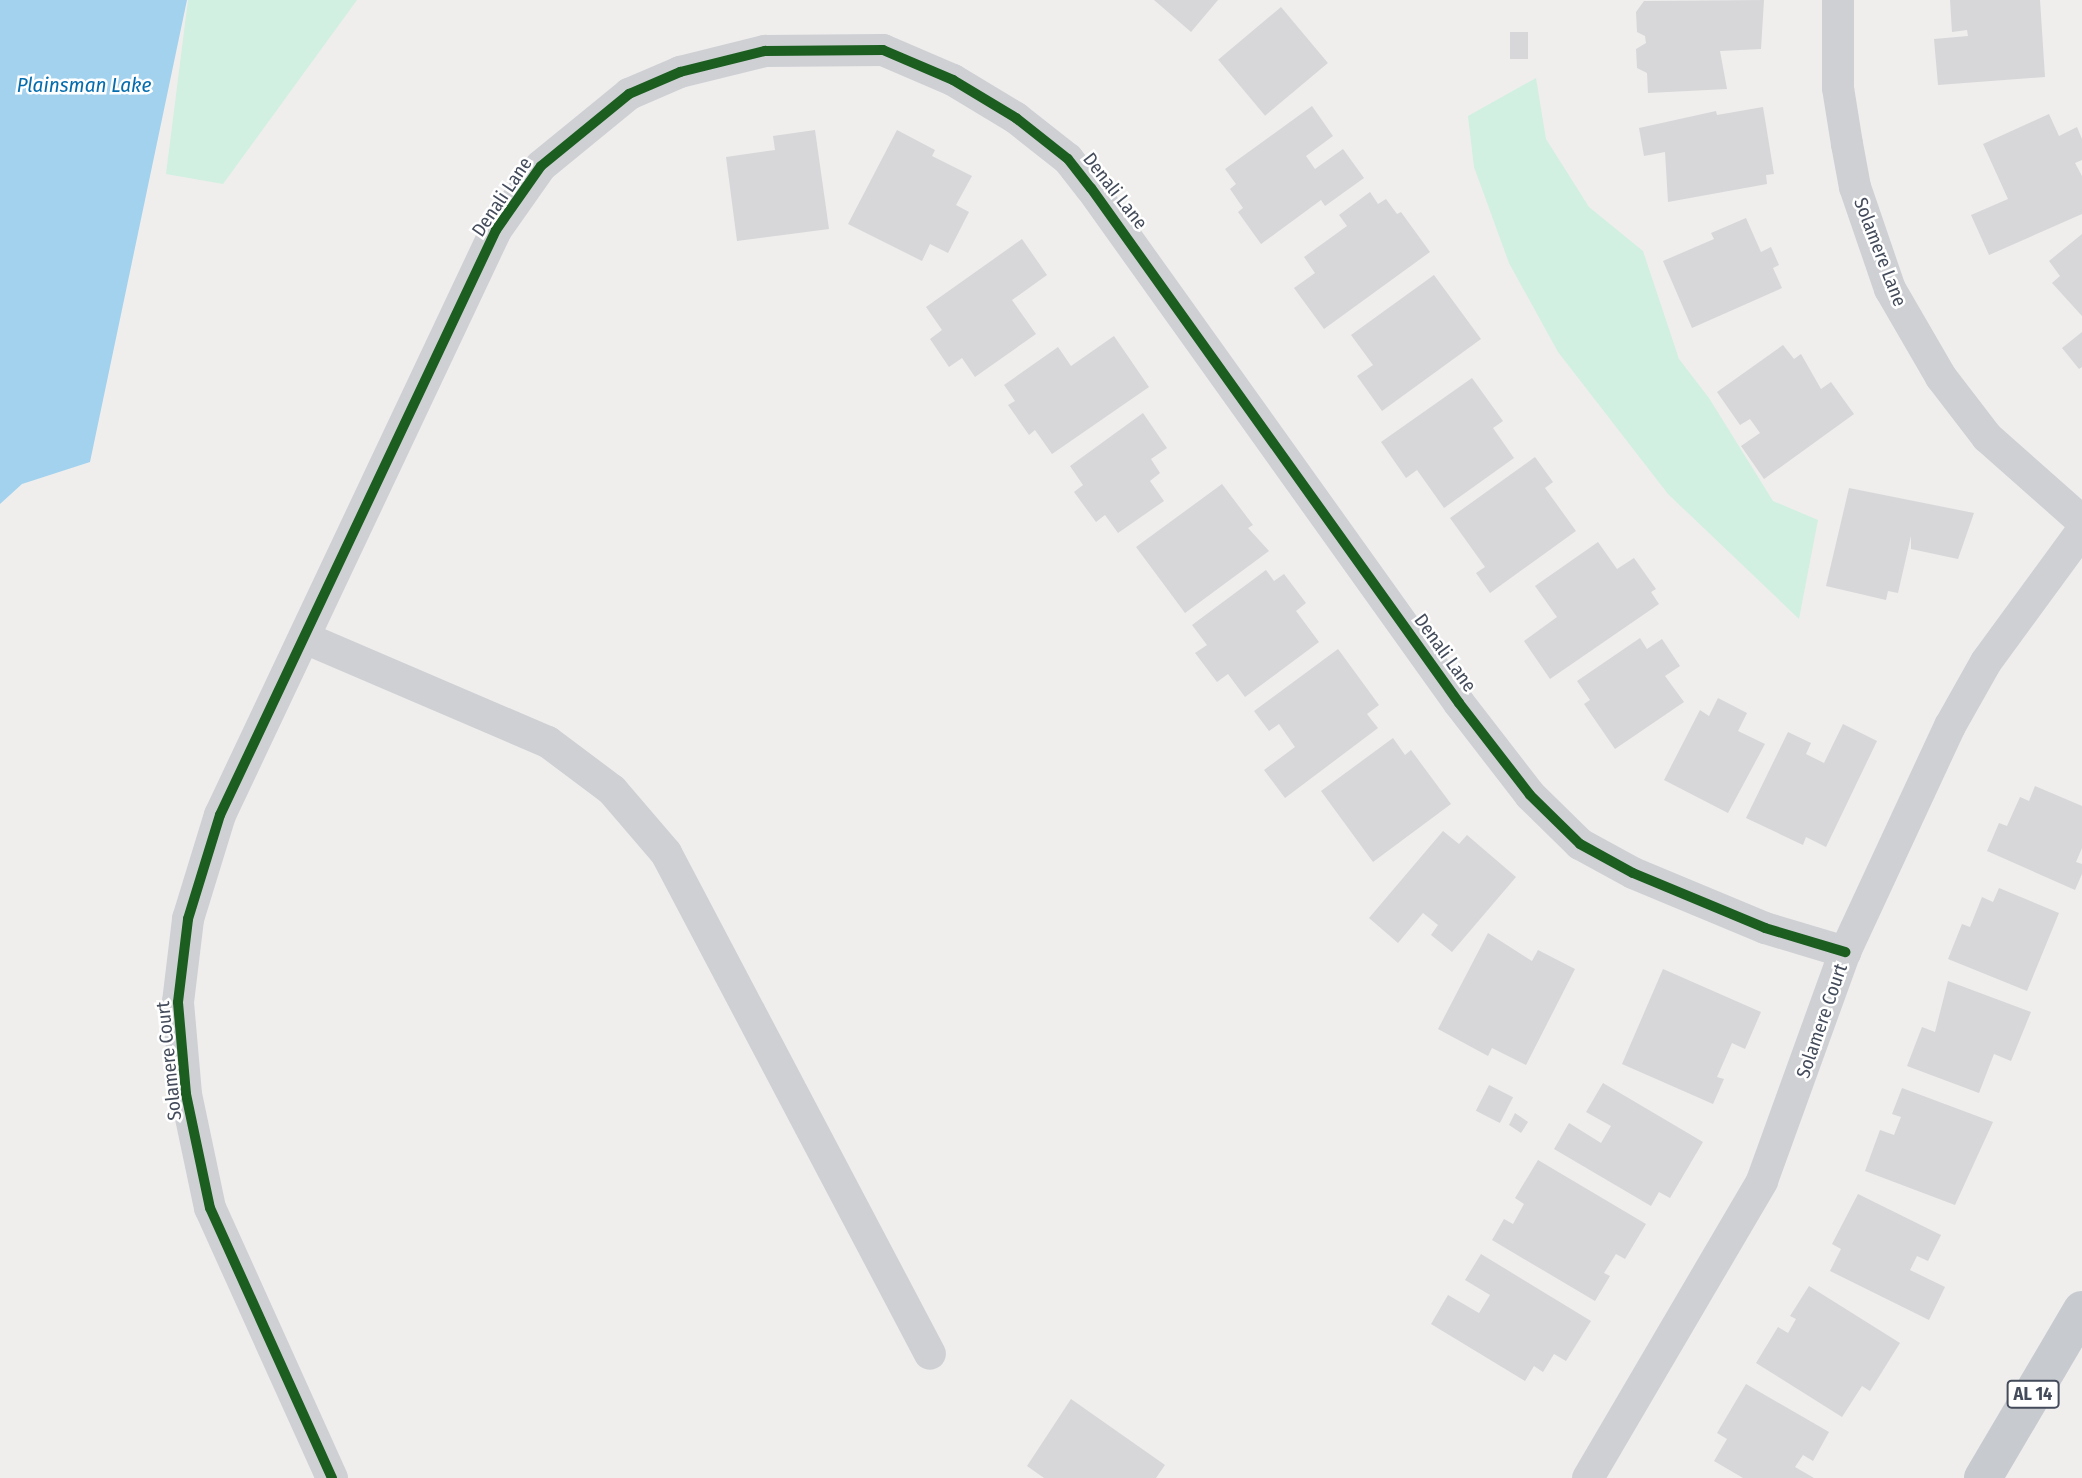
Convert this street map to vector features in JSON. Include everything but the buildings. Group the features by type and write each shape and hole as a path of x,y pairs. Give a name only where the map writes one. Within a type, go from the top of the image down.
{"main road":[{"name":"AL 14","path":"1983,1478 2082,1310"}],"street":[{"name":"Solamere Lane","path":"1838,0 1838,88 1847,144 1855,187 1890,289 1941,377 1987,438 2082,521"},
{"name":"Denali Lane","path":"306,638 496,230 541,166 629,94 680,72 765,51 883,50 953,80 1016,118 1068,159 1186,315 1459,703 1530,795 1580,844 1633,873 1765,928 1845,952"},
{"name":"Solamere Court","path":"1588,1478 1762,1181 1845,952 1950,726 1986,662 2082,531"},
{"name":"Solamere Court","path":"306,638 220,815 188,919 178,1002 186,1094 209,1208 332,1478"},
{"path":"306,638 537,737 612,790 666,853 930,1354"}],"green space":[{"path":"188,0 357,0 223,184 166,174"},
{"path":"1536,78 1546,139 1589,207 1643,251 1679,359 1709,398 1773,501 1818,520 1799,619 1668,494 1558,352 1509,263 1474,167 1468,116"}],"water":[{"name":"Plainsman Lake","path":"0,0 187,0 90,462 22,484 0,504"}],"cycle path":[{"path":"332,1478 210,1208 186,1094 178,1002 188,919 220,815 496,230 541,166 629,94 680,72 765,51 883,50 953,80 1016,118 1068,159 1091,188 1459,703 1530,795 1580,844 1633,873 1765,928 1845,952"}]}
